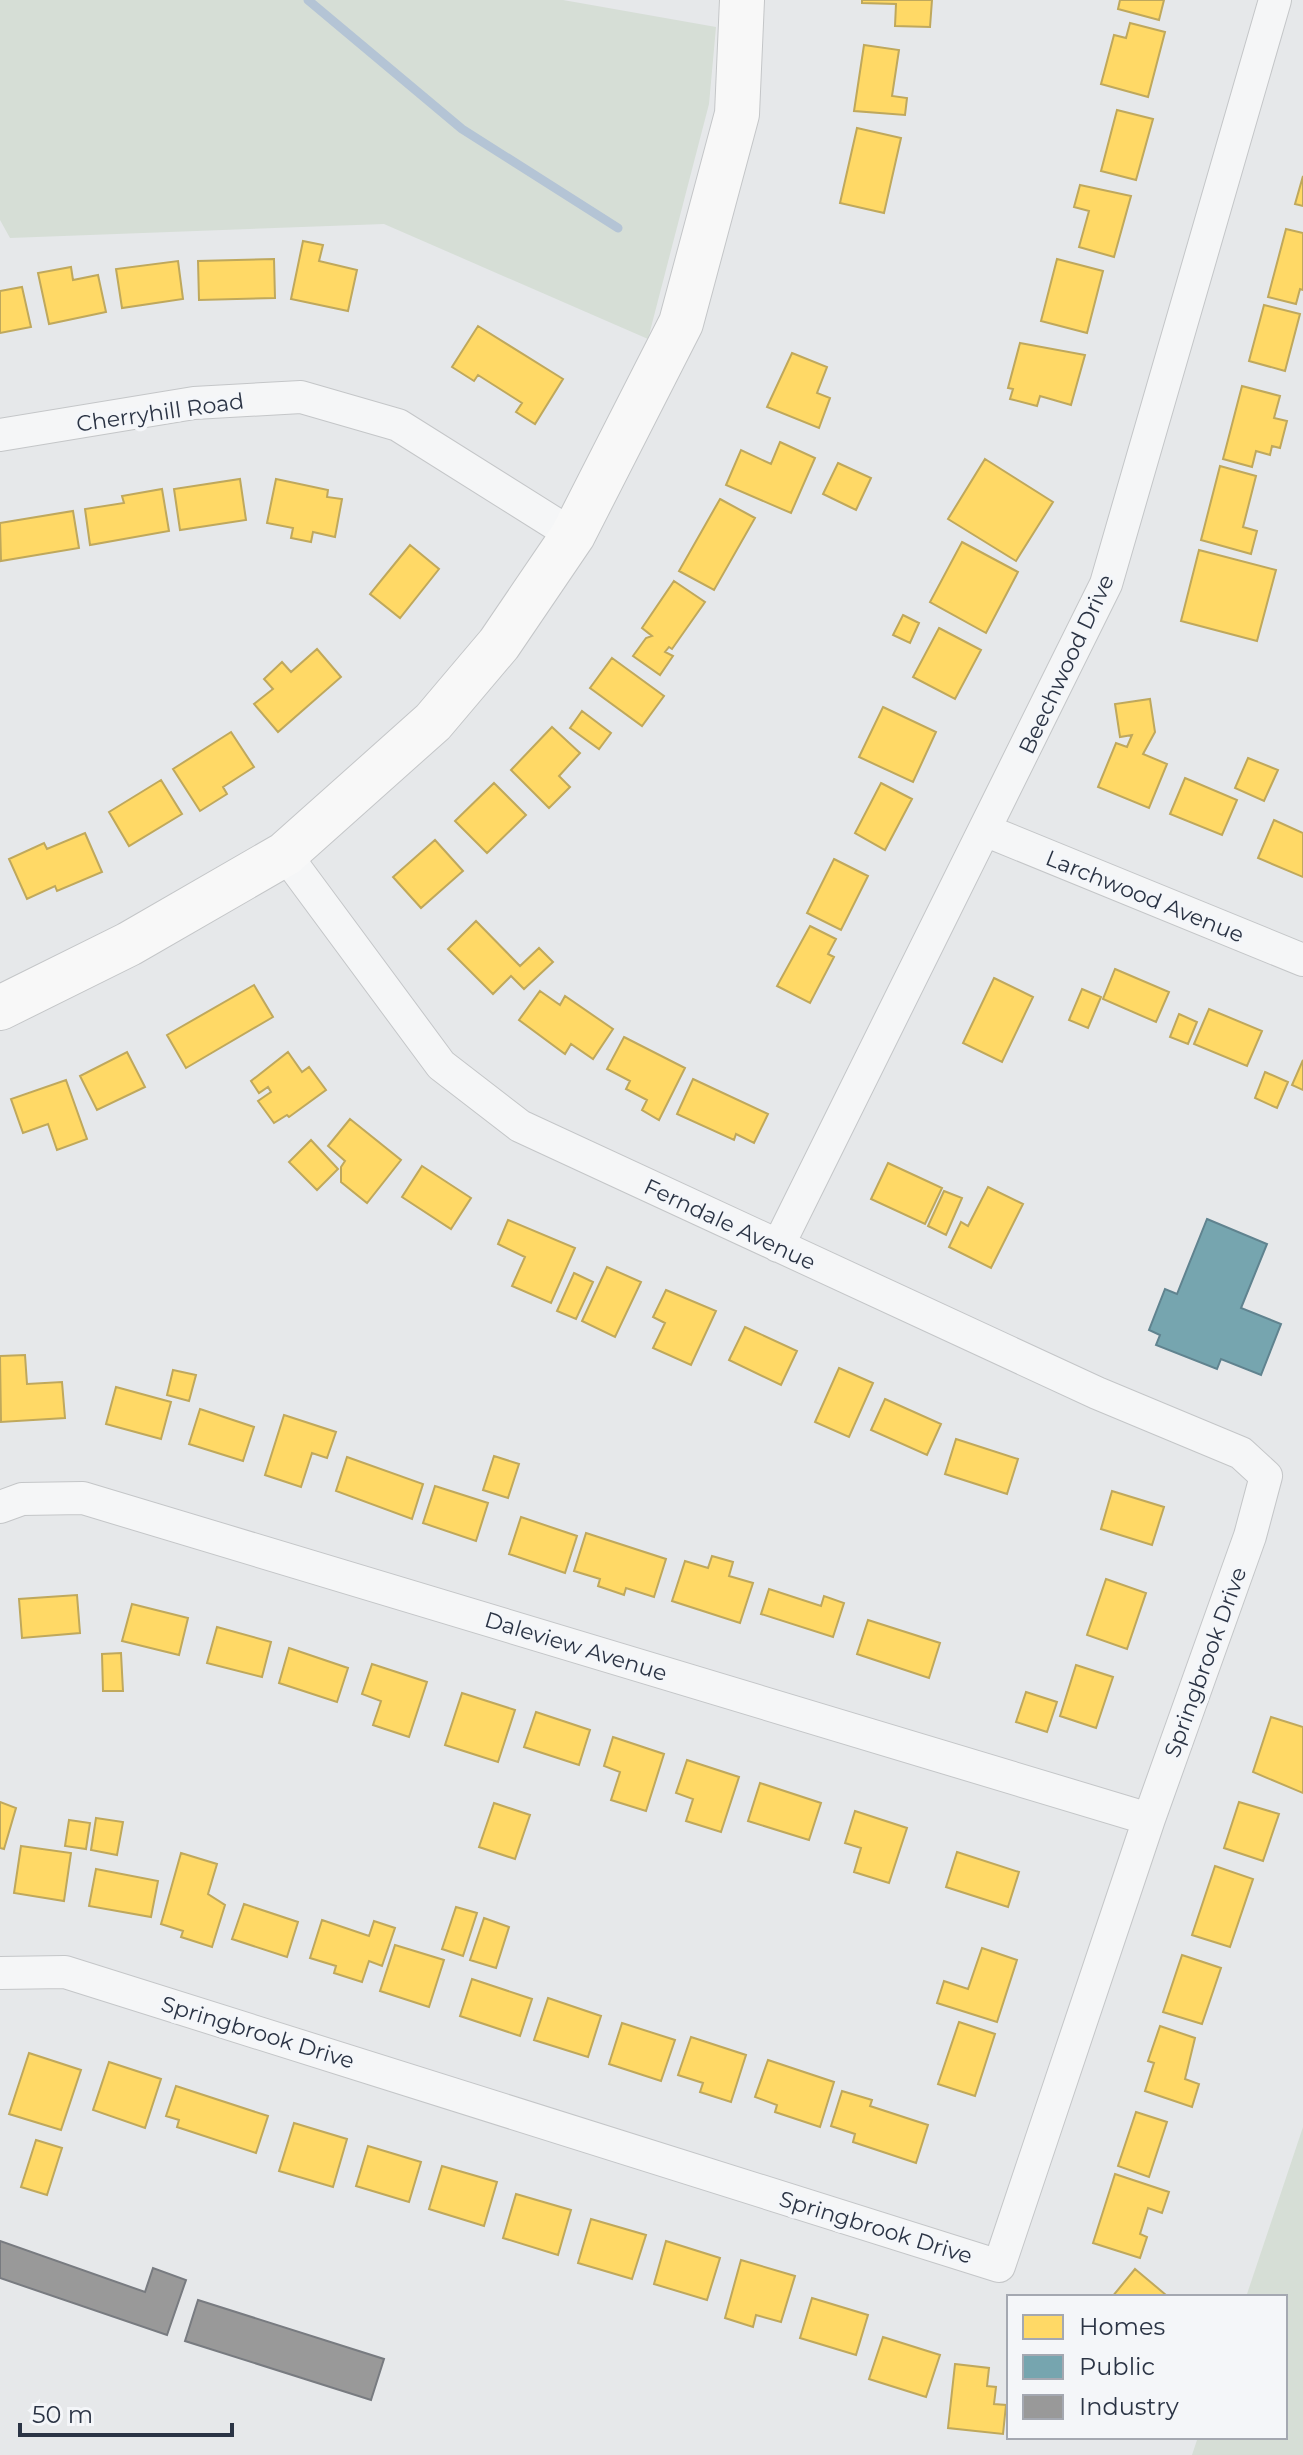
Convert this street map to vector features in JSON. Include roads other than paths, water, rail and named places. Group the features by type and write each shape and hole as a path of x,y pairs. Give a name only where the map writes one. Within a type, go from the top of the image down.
{"street":[{"path":"0,1008 129,944 285,854 433,722 499,644 573,535 681,323 737,114 742,0"},
{"name":"Beechwood Drive","path":"778,1246 987,831 1106,584 1275,0"},
{"name":"Cherryhill Road","path":"0,435 194,403 301,397 398,425 573,535"},
{"name":"Larchwood Avenue","path":"987,831 1303,960"},
{"name":"Ferndale Avenue","path":"285,854 441,1065 520,1126 1097,1393 1241,1453 1266,1476"},
{"name":"Springbrook Drive","path":"0,1973 65,1972 999,2266 1149,1819 1250,1536 1266,1476"},
{"name":"Daleview Avenue","path":"0,1507 22,1499 83,1498 1149,1819"}],"waterway":[{"path":"308,0 462,129 618,228"}]}
